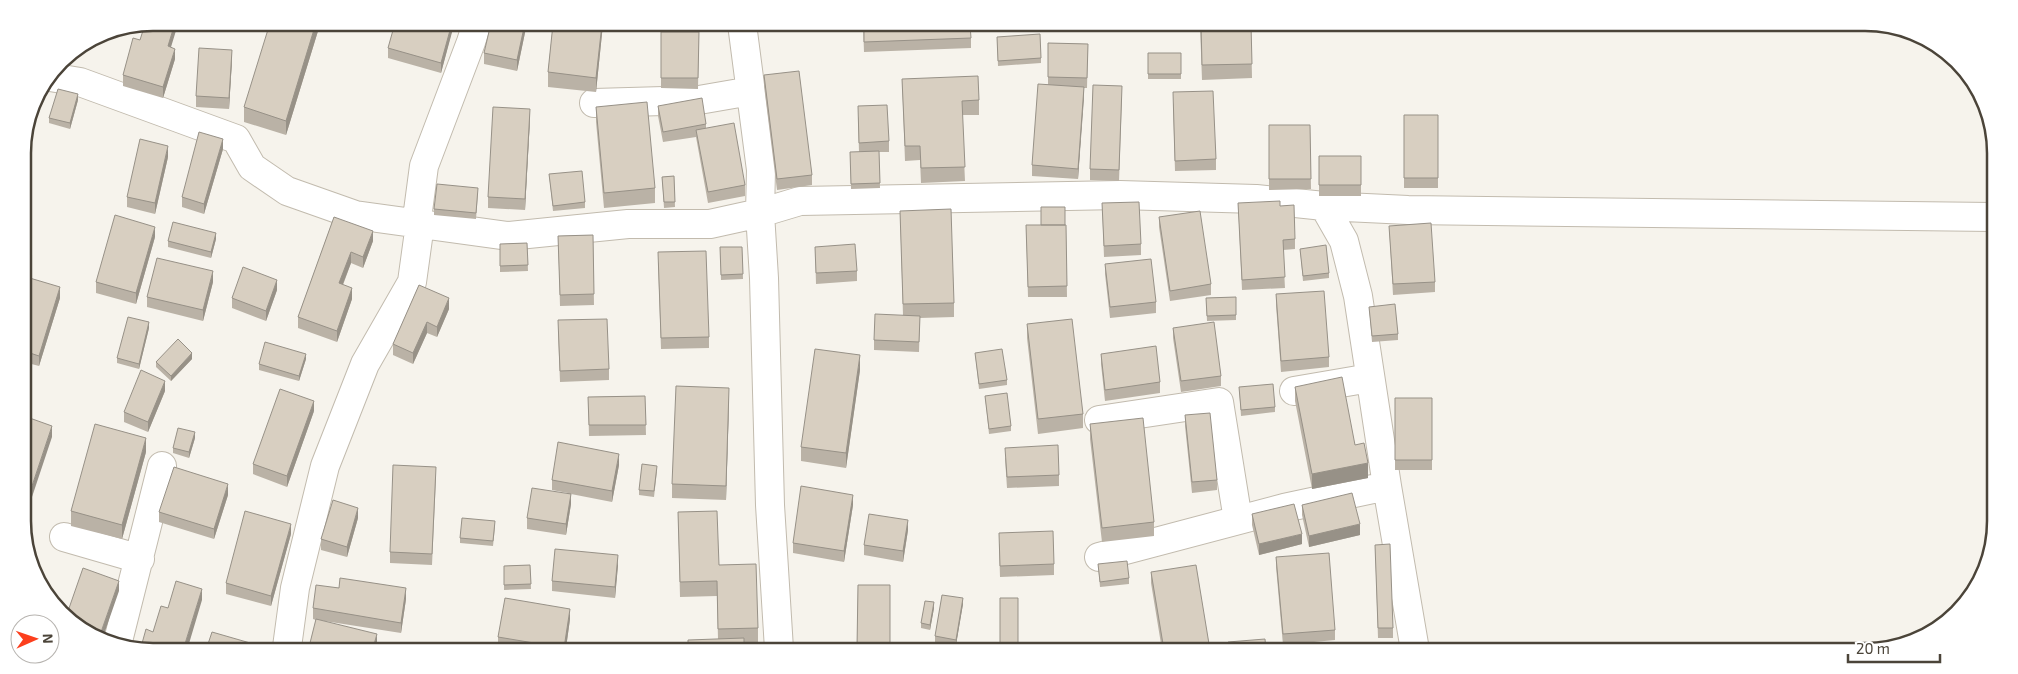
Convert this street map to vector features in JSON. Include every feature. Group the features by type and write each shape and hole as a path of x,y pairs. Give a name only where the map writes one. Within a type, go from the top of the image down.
{"street":[{"path":"288,643 295,588 325,466 365,364 412,282 420,224 418,211 424,166 474,32"},
{"path":"743,32 761,170 760,214 770,505 779,643"},
{"path":"58,78 80,82 236,139 252,168 287,191 355,215 508,236 628,224 710,224 760,214 800,201 1120,195 1256,199 1324,206 1408,210 1987,217"},
{"path":"594,103 692,101 751,91"},
{"path":"1324,206 1344,241 1358,296 1387,486 1414,642"},
{"path":"1294,391 1370,378"},
{"path":"1099,420 1219,402 1238,520"},
{"path":"119,638 162,466"},
{"path":"1099,557 1284,508 1387,486"},
{"path":"64,537 140,559"}],"building":[{"path":"1201,31 1251,31 1252,64 1202,65"},
{"path":"142,32 172,32 168,46 175,49 163,87 123,75 133,38 140,40"},
{"path":"267,32 313,32 286,121 244,107"},
{"path":"393,32 450,32 441,63 388,48"},
{"path":"489,32 523,32 517,60 484,53"},
{"path":"552,32 601,32 596,78 548,72"},
{"path":"661,32 699,32 698,78 661,78"},
{"path":"864,32 971,32 971,38 864,42"},
{"path":"1040,34 1041,58 998,61 997,37"},
{"path":"1048,43 1088,44 1087,78 1048,77"},
{"path":"199,48 232,50 229,98 196,96"},
{"path":"1148,53 1181,53 1181,74 1148,74"},
{"path":"799,71 812,175 777,179 764,75"},
{"path":"978,76 979,100 962,101 965,167 921,168 920,146 905,146 902,79"},
{"path":"1038,84 1084,87 1078,169 1032,165"},
{"path":"1093,85 1122,86 1119,170 1090,169"},
{"path":"58,89 78,94 70,123 49,118"},
{"path":"1213,91 1216,159 1175,161 1173,92"},
{"path":"702,98 706,124 663,132 658,106"},
{"path":"647,102 655,188 604,193 596,107"},
{"path":"887,105 889,141 859,143 858,106"},
{"path":"493,107 530,109 525,199 488,197"},
{"path":"1404,115 1438,115 1438,178 1404,178"},
{"path":"734,123 745,185 708,192 696,130"},
{"path":"1269,125 1310,125 1311,179 1269,179"},
{"path":"199,132 223,139 204,204 182,197"},
{"path":"140,139 168,146 155,203 127,197"},
{"path":"879,151 880,183 851,184 850,152"},
{"path":"1319,156 1361,156 1361,185 1319,185"},
{"path":"582,171 585,202 553,206 549,174"},
{"path":"674,176 675,202 664,202 662,177"},
{"path":"437,184 478,188 476,213 434,209"},
{"path":"1280,201 1280,206 1294,205 1295,239 1283,240 1285,277 1242,280 1238,203"},
{"path":"1139,202 1141,244 1104,246 1102,203"},
{"path":"1041,207 1065,207 1065,225 1041,225"},
{"path":"951,209 954,303 903,304 900,211"},
{"path":"1200,211 1211,284 1170,291 1159,217"},
{"path":"115,215 155,227 136,293 96,282"},
{"path":"334,217 373,231 363,257 351,252 339,283 352,288 337,331 298,317"},
{"path":"173,222 216,233 211,252 168,241"},
{"path":"1431,223 1435,282 1393,284 1389,226"},
{"path":"1026,225 1066,225 1067,286 1028,287"},
{"path":"593,235 594,294 560,295 558,236"},
{"path":"527,243 528,265 500,266 500,244"},
{"path":"855,244 857,271 816,273 815,247"},
{"path":"1326,245 1329,273 1303,276 1300,249"},
{"path":"720,247 742,247 743,274 721,275"},
{"path":"706,251 709,337 661,338 658,252"},
{"path":"157,258 213,271 203,310 147,297"},
{"path":"1151,259 1156,302 1110,307 1105,264"},
{"path":"243,267 277,280 266,311 232,298"},
{"path":"32,279 60,287 39,356 31,353"},
{"path":"419,285 449,298 437,327 427,322 413,353 393,344"},
{"path":"1324,291 1329,357 1281,361 1276,294"},
{"path":"1236,297 1236,315 1207,316 1206,298"},
{"path":"1395,304 1398,334 1372,336 1369,307"},
{"path":"875,314 920,316 919,342 874,340"},
{"path":"128,317 149,322 139,364 117,358"},
{"path":"607,319 609,369 560,371 558,320"},
{"path":"1072,319 1083,414 1038,419 1027,324"},
{"path":"1214,322 1221,376 1181,381 1173,328"},
{"path":"178,339 192,353 171,376 156,362"},
{"path":"265,342 306,354 299,376 259,364"},
{"path":"1156,346 1160,382 1105,390 1101,354"},
{"path":"815,349 860,355 846,453 801,447"},
{"path":"1002,349 1007,380 979,384 975,353"},
{"path":"141,370 165,381 148,422 124,412"},
{"path":"1342,377 1355,445 1364,443 1368,463 1312,474 1295,387"},
{"path":"1273,384 1275,407 1241,410 1239,387"},
{"path":"676,386 729,388 726,486 672,484"},
{"path":"280,389 314,401 287,476 253,464"},
{"path":"1007,393 1011,426 989,429 985,396"},
{"path":"645,396 646,425 589,425 588,397"},
{"path":"1395,398 1432,398 1432,460 1395,460"},
{"path":"1210,413 1217,480 1192,482 1185,415"},
{"path":"1143,418 1154,522 1102,528 1090,424"},
{"path":"31,419 52,426 31,489"},
{"path":"95,424 146,438 122,525 71,511"},
{"path":"178,428 195,432 189,452 173,448"},
{"path":"558,442 619,454 612,491 552,480"},
{"path":"1058,445 1059,475 1007,477 1005,448"},
{"path":"642,464 657,466 654,491 639,490"},
{"path":"393,465 436,467 432,554 390,552"},
{"path":"174,467 228,484 214,529 159,512"},
{"path":"801,486 853,495 844,551 793,543"},
{"path":"532,488 571,494 566,524 527,518"},
{"path":"1352,493 1360,524 1309,536 1302,505"},
{"path":"333,500 358,508 347,547 321,539"},
{"path":"1294,504 1302,534 1259,544 1252,514"},
{"path":"245,511 291,524 271,596 226,583"},
{"path":"717,511 719,565 756,564 758,628 718,629 717,581 680,582 678,512"},
{"path":"869,514 908,520 903,551 864,545"},
{"path":"462,518 495,521 493,541 460,538"},
{"path":"1053,531 1054,564 1000,566 999,533"},
{"path":"1390,544 1393,628 1378,628 1375,545"},
{"path":"555,549 618,555 615,587 552,581"},
{"path":"1329,553 1335,630 1283,634 1276,557"},
{"path":"1127,561 1129,578 1100,582 1098,564"},
{"path":"530,565 531,584 504,585 504,566"},
{"path":"1196,565 1209,642 1163,642 1151,572"},
{"path":"83,568 119,581 102,630 92,626 69,609"},
{"path":"340,578 406,588 401,623 313,608 316,585 339,588"},
{"path":"176,581 202,589 185,643 142,642 146,629 153,632 161,606 168,608"},
{"path":"858,585 890,585 890,643 857,643"},
{"path":"942,595 963,598 956,640 935,636"},
{"path":"505,598 570,609 565,643 533,643 498,637"},
{"path":"1000,598 1018,598 1018,642 1000,643"},
{"path":"925,601 934,602 930,625 921,623"},
{"path":"316,619 377,634 374,643 310,643"},
{"path":"212,632 250,643 208,643"},
{"path":"744,638 744,643 688,643 688,640"},
{"path":"1265,639 1265,642 1228,642"}]}
